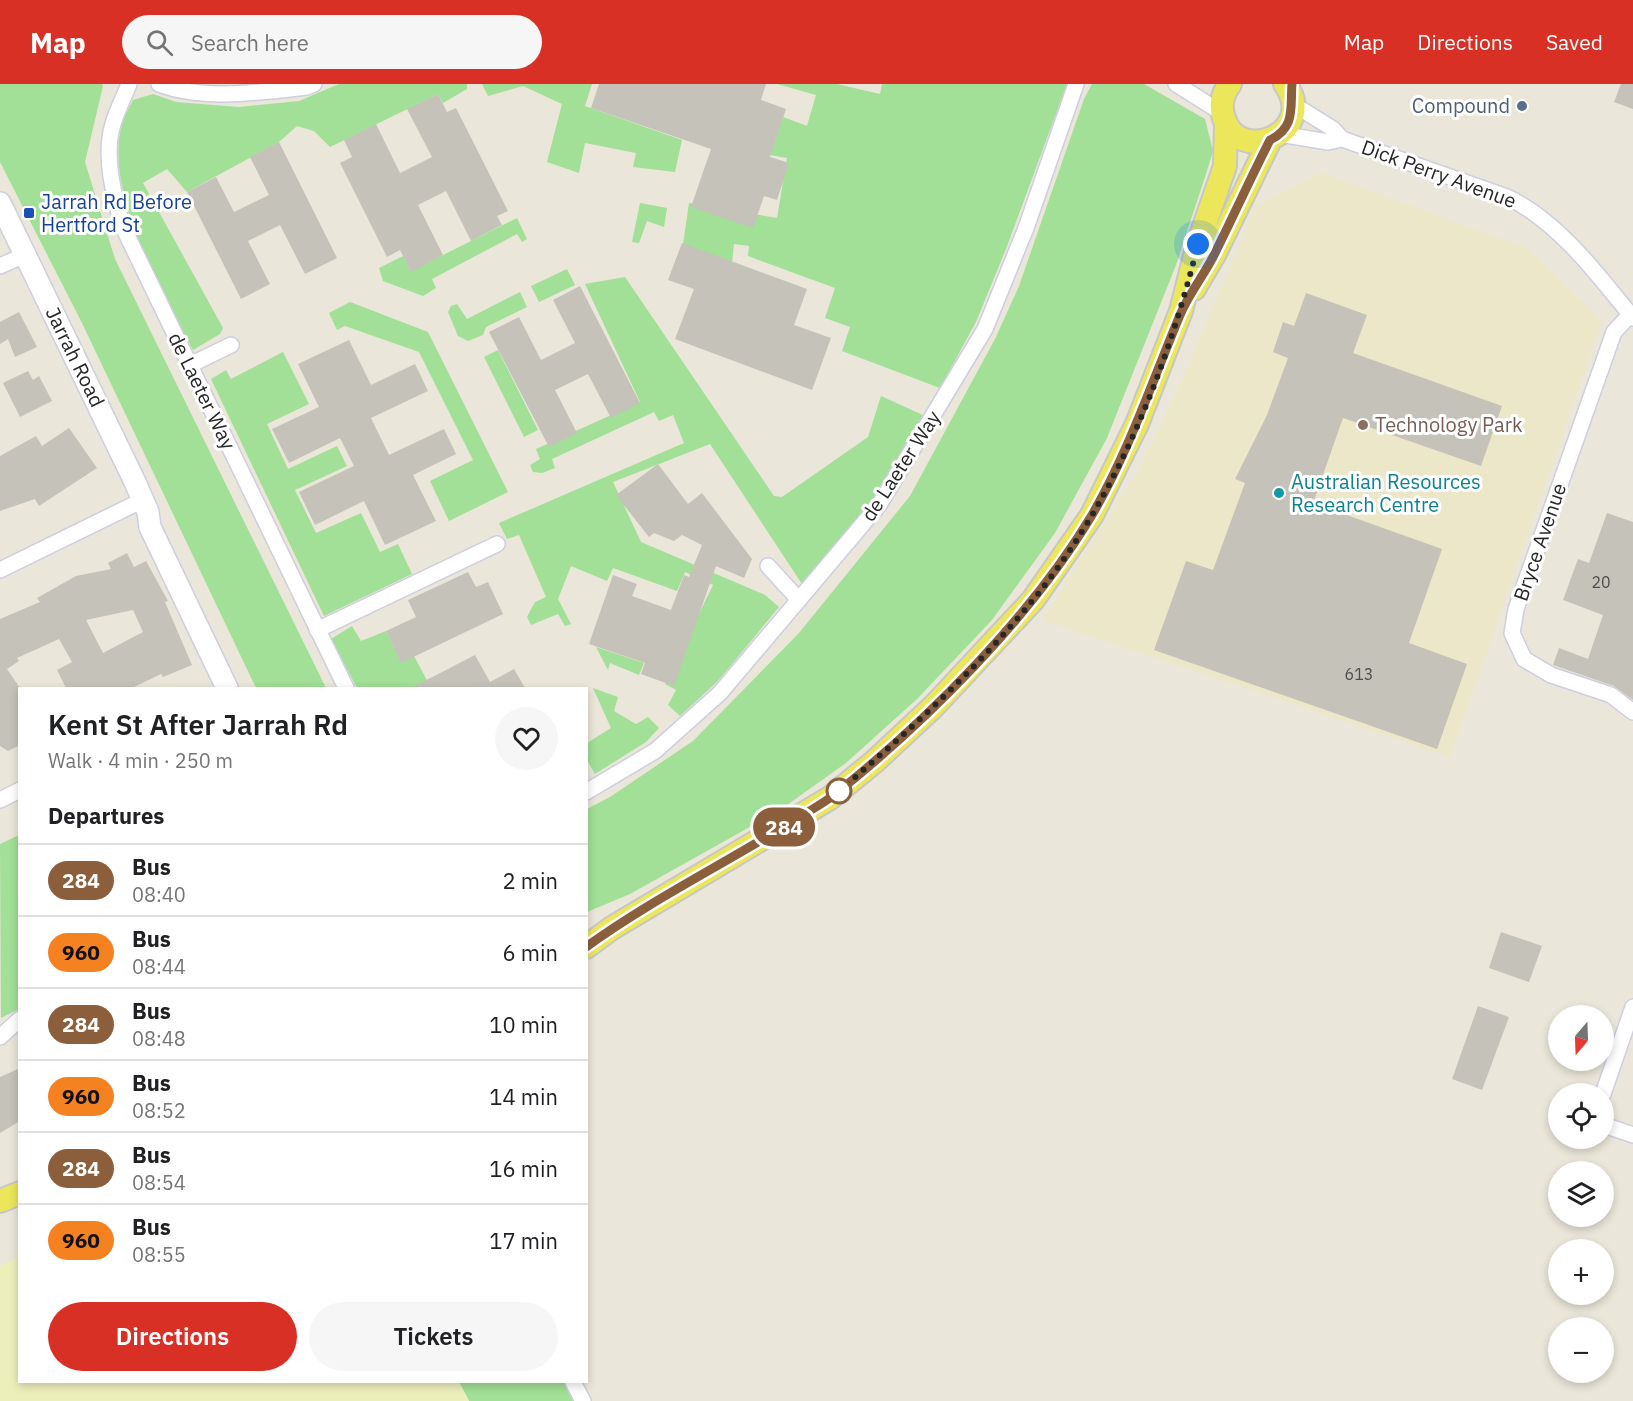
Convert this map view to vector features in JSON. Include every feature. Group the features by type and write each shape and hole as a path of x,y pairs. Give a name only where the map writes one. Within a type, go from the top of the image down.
{"main road":[{"path":"588,946 612,928 723,864 830,798 883,754 934,706 1033,600 1092,515 1137,424 1181,311 1198,244 1225,166 1222,99 1230,84"},
{"path":"1181,311 1214,255 1275,137 1290,121 1290,92"},
{"path":"1224,118 1232,132 1245,140 1260,142 1275,137"},
{"path":"588,932 612,928"},
{"path":"0,1187 18,1181"},
{"path":"0,1200 18,1194"}],"street":[{"name":"de Laeter Way","path":"129,84 112,126 111,168 115,198 123,227 346,687"},
{"path":"159,84 173,89 241,93 307,87 314,84"},
{"name":"de Laeter Way","path":"588,791 655,751 720,693 879,506 985,329 1026,228 1076,84"},
{"path":"1176,84 1224,118"},
{"name":"Dick Perry Avenue","path":"1290,92 1342,139 1521,203 1560,235 1632,317"},
{"name":"Dick Perry Avenue","path":"1275,137 1328,142 1342,139"},
{"name":"Jarrah Road","path":"0,203 146,506 150,527 227,687"},
{"path":"0,267 25,255"},
{"name":"Bryce Avenue","path":"1632,317 1614,332 1516,609 1512,633 1524,659 1551,675 1611,695 1633,712"},
{"path":"190,365 231,345"},
{"path":"0,570 146,506"},
{"name":"Jarrah Road","path":"146,506 161,522 241,687"},
{"path":"317,630 496,544"},
{"path":"768,566 799,600"},
{"path":"0,800 18,791"},
{"path":"1607,1083 1633,1007"},
{"path":"0,1037 18,1021"},
{"path":"1614,1128 1633,1135"},
{"path":"574,1383 583,1401"}],"shaded area":[{"name":"Technology Park","path":"1322,173 1527,248 1602,321 1450,757 1042,620 1138,472 1183,378 1256,205"}],"green space":[{"path":"0,84 102,84 85,162 115,259 326,687 256,687 82,323 0,162"},
{"path":"339,84 467,84 467,89 443,103 438,94 330,147 314,131 297,126 279,142 187,192 167,169 143,183 223,328 220,334 193,350 138,239 120,177 118,148 123,121 133,100 153,94 176,102 239,107 299,101"},
{"path":"482,84 592,84 585,106 682,140 675,172 633,167 636,153 585,143 579,173 547,162 562,104 523,86 488,96"},
{"path":"777,84 837,84 880,94 882,84 1067,84 1006,249 976,322 940,388 842,351 850,327 825,318 835,288 748,256 749,246 734,244 732,263 683,244 689,203 777,218 787,158 770,155 783,117 807,126 816,95"},
{"path":"1092,84 1144,84 1205,119 1213,151 1176,265 1107,438 1055,533 992,620 917,699 846,763 780,810 630,894 588,912 588,808 610,797 693,741 799,633 910,496 995,339 1019,286 1084,99"},
{"path":"640,203 667,208 664,227 647,221 639,243 632,242"},
{"path":"517,218 527,239 522,242 517,234 432,279 436,288 423,296 383,281 379,268 403,256 411,271"},
{"path":"567,269 575,285 539,302 531,286"},
{"path":"625,277 774,496 782,497 868,437 881,396 925,416 878,495 802,584 710,444 613,482 641,542 765,595 779,607 718,681 680,716 668,705 676,690 665,684 713,585 685,572 677,591 613,568 607,581 571,566 558,599 571,624 565,626 558,614 531,625 527,617 535,602 546,597 519,535 507,539 499,523 684,443 673,415 659,421 654,412 552,459 555,468 542,473 533,472 530,465 540,459 536,449 640,402 585,284"},
{"path":"520,292 527,307 486,327 483,335 468,341 458,336 448,312 451,306 457,304 467,319"},
{"path":"350,302 428,332 508,492 449,521 430,481 473,460 419,352 345,326 337,330 329,313"},
{"path":"498,350 538,430 524,437 484,357"},
{"path":"283,352 309,404 267,424 288,469 337,446 347,466 295,490 316,533 361,513 380,552 398,544 412,574 324,616 211,379 226,370 231,379"},
{"path":"352,626 361,641 386,631 401,662 414,656 430,687 356,687 331,639"},
{"path":"596,647 644,663 639,675 610,663 608,670"},
{"path":"593,688 618,697 614,711 636,724 648,717 659,728 646,742 595,774 588,762 588,742 611,728"},
{"path":"18,835 18,1010 1,1018 0,844"},
{"path":"460,1383 570,1383 579,1401 469,1401"}],"sand":[{"path":"18,1257 18,1383 460,1383 469,1401 0,1401 0,1266"}],"building":[{"path":"599,84 766,84 761,100 786,109 770,157 789,163 777,200 764,196 753,228 691,207 711,149 591,108"},
{"path":"1621,84 1633,84 1633,109 1614,102"},
{"path":"438,94 447,112 456,108 508,211 497,216 502,225 471,241 446,191 418,205 443,255 411,272 400,250 387,257 340,163 352,157 344,140 376,124 400,173 432,157 407,109"},
{"path":"279,142 337,258 305,274 280,225 248,241 270,284 241,299 187,192 216,177 234,212 269,195 250,157"},
{"path":"682,243 807,289 794,325 831,338 812,390 675,339 694,289 668,280"},
{"path":"580,286 640,403 611,418 588,374 555,390 577,433 549,447 489,332 519,317 541,360 575,343 553,300"},
{"name":"Australian Resources Research Centre","path":"1306,293 1367,315 1353,353 1502,406 1481,466 1343,418 1313,503 1442,549 1409,643 1467,664 1437,749 1154,650 1186,561 1213,570 1245,483 1235,479 1267,415 1288,358 1273,352 1283,322 1294,326"},
{"path":"19,312 37,347 15,357 8,339 0,344 0,322"},
{"path":"349,340 371,385 415,364 428,391 371,418 389,455 444,429 456,454 413,475 436,521 385,545 364,501 315,525 299,492 354,466 340,438 289,463 272,429 319,407 298,364"},
{"path":"28,371 33,380 39,376 52,401 20,417 3,383"},
{"path":"69,428 97,468 39,506 35,499 0,511 0,456 36,436 42,446"},
{"path":"658,464 688,504 702,493 752,559 744,578 716,566 674,686 641,674 645,663 589,644 613,575 637,584 632,596 671,610 684,575 689,577 702,545 682,535 674,541 654,533 649,537 616,495"},
{"path":"1607,513 1633,522 1633,700 1614,686 1553,665 1559,648 1588,659 1603,615 1563,600 1578,559 1589,563"},
{"path":"127,553 134,567 146,561 168,601 165,602 192,665 163,677 161,674 134,687 66,687 57,670 72,662 59,639 17,658 19,661 7,669 19,687 18,746 8,751 0,746 0,619 40,602 37,598 76,576 111,569 108,563","holes":["133,610 143,632 103,653 86,620"]},
{"path":"468,572 476,587 488,582 503,614 401,663 386,631 416,617 408,600"},
{"path":"475,655 490,682 514,669 524,687 413,687"},
{"path":"1501,932 1542,946 1529,982 1489,968"},
{"path":"1478,1006 1509,1017 1482,1090 1452,1079"},
{"path":"18,1069 18,1122 0,1133 0,1077"}],"bus line":[{"name":"284","path":"588,946 612,928 723,864 830,798 874,762 934,706 1033,600 1092,515 1114,475 1137,424 1181,311 1214,255 1270,140 1284,130 1290,121 1293,110 1292,84"}],"place":[{"name":"Compound","path":"1522,106"},
{"name":"Jarrah Rd Before Hertford St","path":"29,213"},
{"name":"Technology Park","path":"1363,425"},
{"name":"Australian Resources Research Centre","path":"1279,493"}],"route":[{"path":"839,791 934,706 1033,600 1092,515 1114,475 1137,424 1181,311 1198,244"}]}
